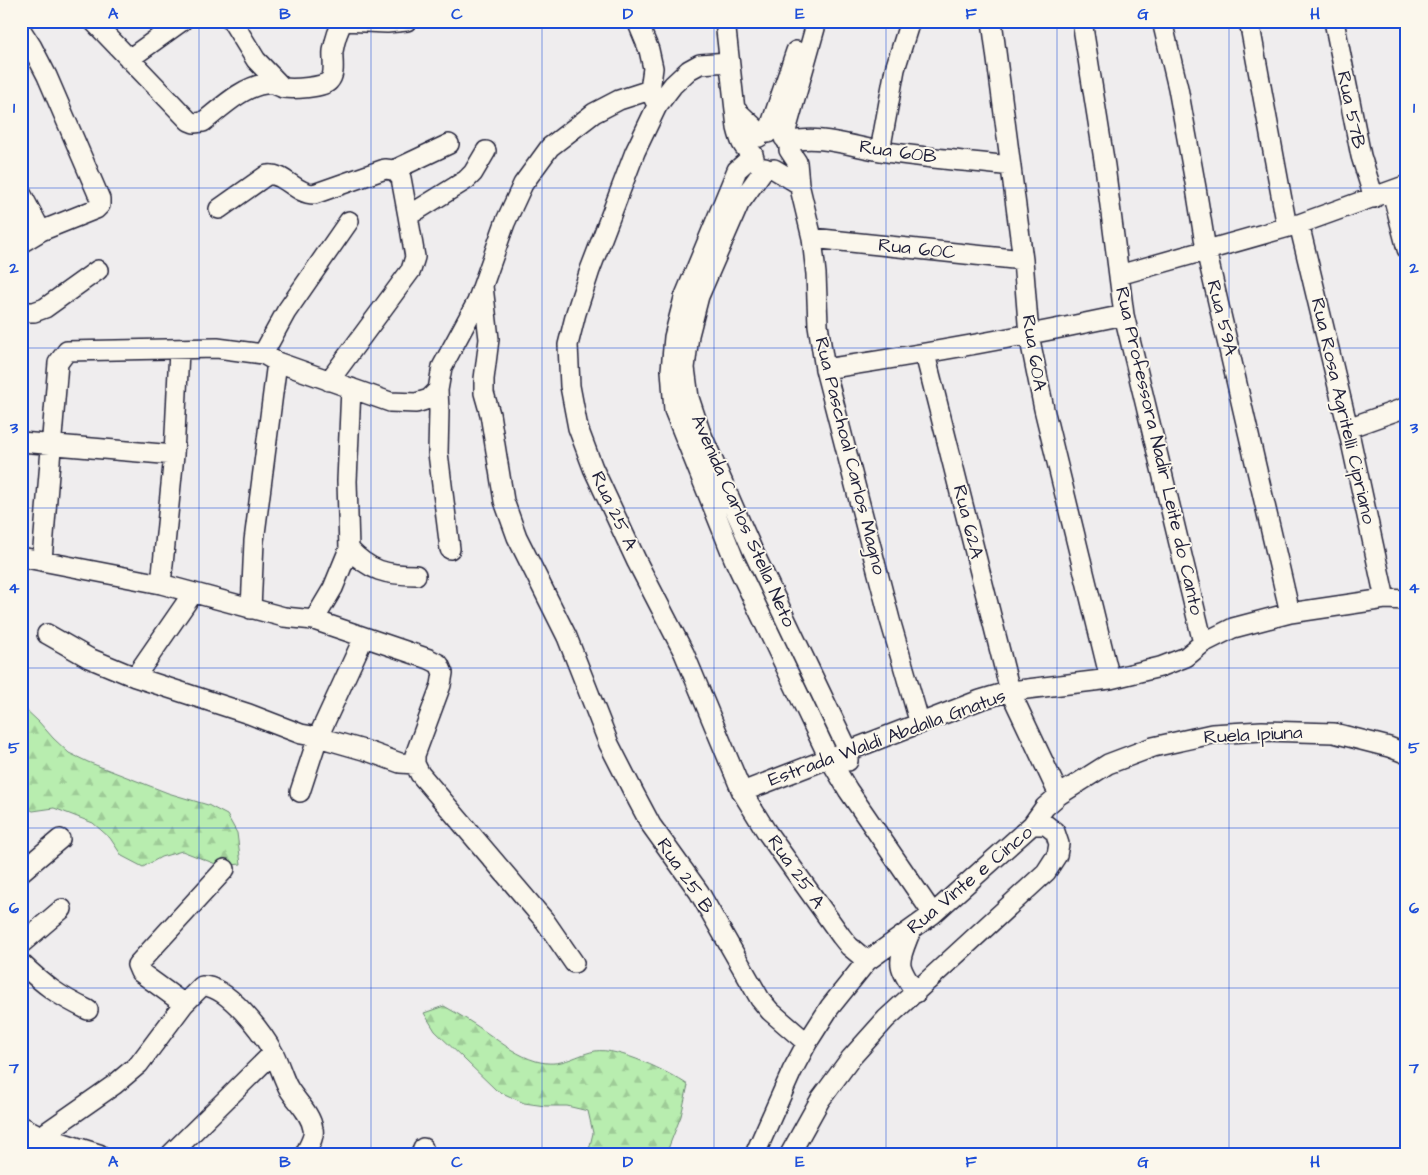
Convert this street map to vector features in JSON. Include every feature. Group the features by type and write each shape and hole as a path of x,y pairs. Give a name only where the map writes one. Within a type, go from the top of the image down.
{"street":[{"path":"93,21 194,123 203,122 240,94 253,87 274,83 283,88 325,85 332,76 335,42 338,30 343,22 387,23 408,21"},
{"path":"232,21 256,60 283,88"},
{"path":"450,549 438,453 438,390 442,367 471,313 483,286 505,223 524,184 550,147 594,113 619,100 653,98 653,68 649,50 637,21"},
{"path":"725,21 735,109 755,128 770,150 746,162 737,170 684,298 674,337 671,370 674,410 734,559 829,758 848,790 933,914"},
{"path":"880,151 895,69 910,21"},
{"name":"Rua 60A","path":"992,21 1023,260 1030,335 1044,409 1110,679"},
{"name":"Rua Professora Nadir Leite do Canto","path":"1082,21 1105,166 1124,315 1203,643"},
{"name":"Rua 59A","path":"1162,21 1179,96 1206,250 1290,612"},
{"name":"Rua Rosa Agritelli Cipriano","path":"1249,21 1293,225 1348,428 1386,599"},
{"name":"Rua 57B","path":"1334,21 1361,156 1374,198"},
{"path":"129,59 174,24"},
{"name":"Avenida Carlos Stella Neto","path":"812,26 770,150 739,204 699,296 689,335 685,368 689,398 700,431 752,549 848,750 848,790"},
{"path":"21,30 47,76 100,199 100,205 96,209 41,231 21,243"},
{"name":"Rua 25 A","path":"729,62 700,64 689,70 673,85 653,98 576,313 568,345 570,386 578,428 593,468 637,562 684,652 742,792 766,831 840,936 867,961"},
{"name":"Rua 60B","path":"770,150 801,139 822,139 880,151 1010,166"},
{"path":"219,209 267,175 272,174 278,177 301,192 314,194 384,169 394,170 449,144"},
{"name":"Rua Paschoal Carlos Magno","path":"770,150 799,184 812,238 818,325 825,369 890,620 920,724"},
{"path":"408,216 466,180 473,173 486,151"},
{"path":"329,381 411,270 415,257 401,178 394,170"},
{"path":"1119,275 1293,225 1399,189 1407,249"},
{"path":"21,192 41,231"},
{"path":"251,609 254,541 270,358 286,312 349,221"},
{"name":"Rua 60C","path":"812,238 1023,260"},
{"path":"21,312 34,312 45,308 98,270"},
{"name":"Rua 25 B","path":"483,286 489,339 484,393 490,414 504,501 517,537 567,637 609,744 651,825 699,892 760,999 770,1011 807,1043"},
{"path":"825,369 925,354 1030,335 1124,315"},
{"path":"42,560 58,363 67,351 216,348 270,358 390,402 416,403 429,398 438,390"},
{"path":"161,584 174,455 179,350"},
{"name":"Rua 62A","path":"925,354 1010,691 1059,795"},
{"path":"314,620 333,588 350,549 347,481 351,388"},
{"path":"1348,428 1407,407"},
{"path":"21,442 174,455"},
{"path":"350,549 362,562 382,572 416,575"},
{"path":"21,557 161,584 284,617 314,620 430,659 439,664 443,673 441,685 418,745 415,764 420,774 545,921 574,963"},
{"path":"135,677 193,593"},
{"name":"Estrada Waldi Abdalla Gnatus","path":"742,792 980,700 1010,691 1110,679 1146,671 1186,658 1203,643 1233,628 1290,612 1386,599 1407,600"},
{"path":"47,634 90,658 135,677 249,714 300,734 318,737 367,751 400,763 415,764"},
{"path":"300,792 318,737 364,637"},
{"name":"Ruela Ipiuna","path":"1032,825 1044,807 1059,795 1108,764 1153,748 1212,734 1262,731 1334,733 1389,747 1407,754"},
{"name":"Rua Vinte e Cinco","path":"755,1154 788,1078 807,1043 830,1007 867,961 933,914 1032,825 1046,825 1055,832 1059,844 1057,855 1046,872 886,1019 851,1058 820,1100 790,1154"},
{"path":"21,872 60,839"},
{"path":"184,1004 140,972 137,965 224,869"},
{"path":"21,944 62,909"},
{"path":"911,930 901,957 900,966 902,973 916,992"},
{"path":"21,963 42,984 59,996 88,1010"},
{"path":"41,1136 114,1085 139,1064 184,1004 202,986 215,988 223,993 255,1024 273,1053 289,1089 307,1115 313,1129 311,1142 305,1154"},
{"path":"171,1154 273,1053"},
{"path":"21,1126 41,1136 99,1154"},
{"path":"21,1144 48,1154"}],"green space":[{"path":"21,705 69,753 168,793 208,805 227,815 237,833 241,864 221,866 182,851 161,857 143,867 122,856 110,838 93,823 54,808 33,811 21,805"},
{"path":"444,1006 512,1050 536,1061 545,1063 560,1062 595,1051 605,1051 643,1062 688,1085 681,1116 666,1154 588,1154 593,1133 588,1111 567,1106 545,1106 524,1103 496,1090 435,1031 424,1013"}]}
